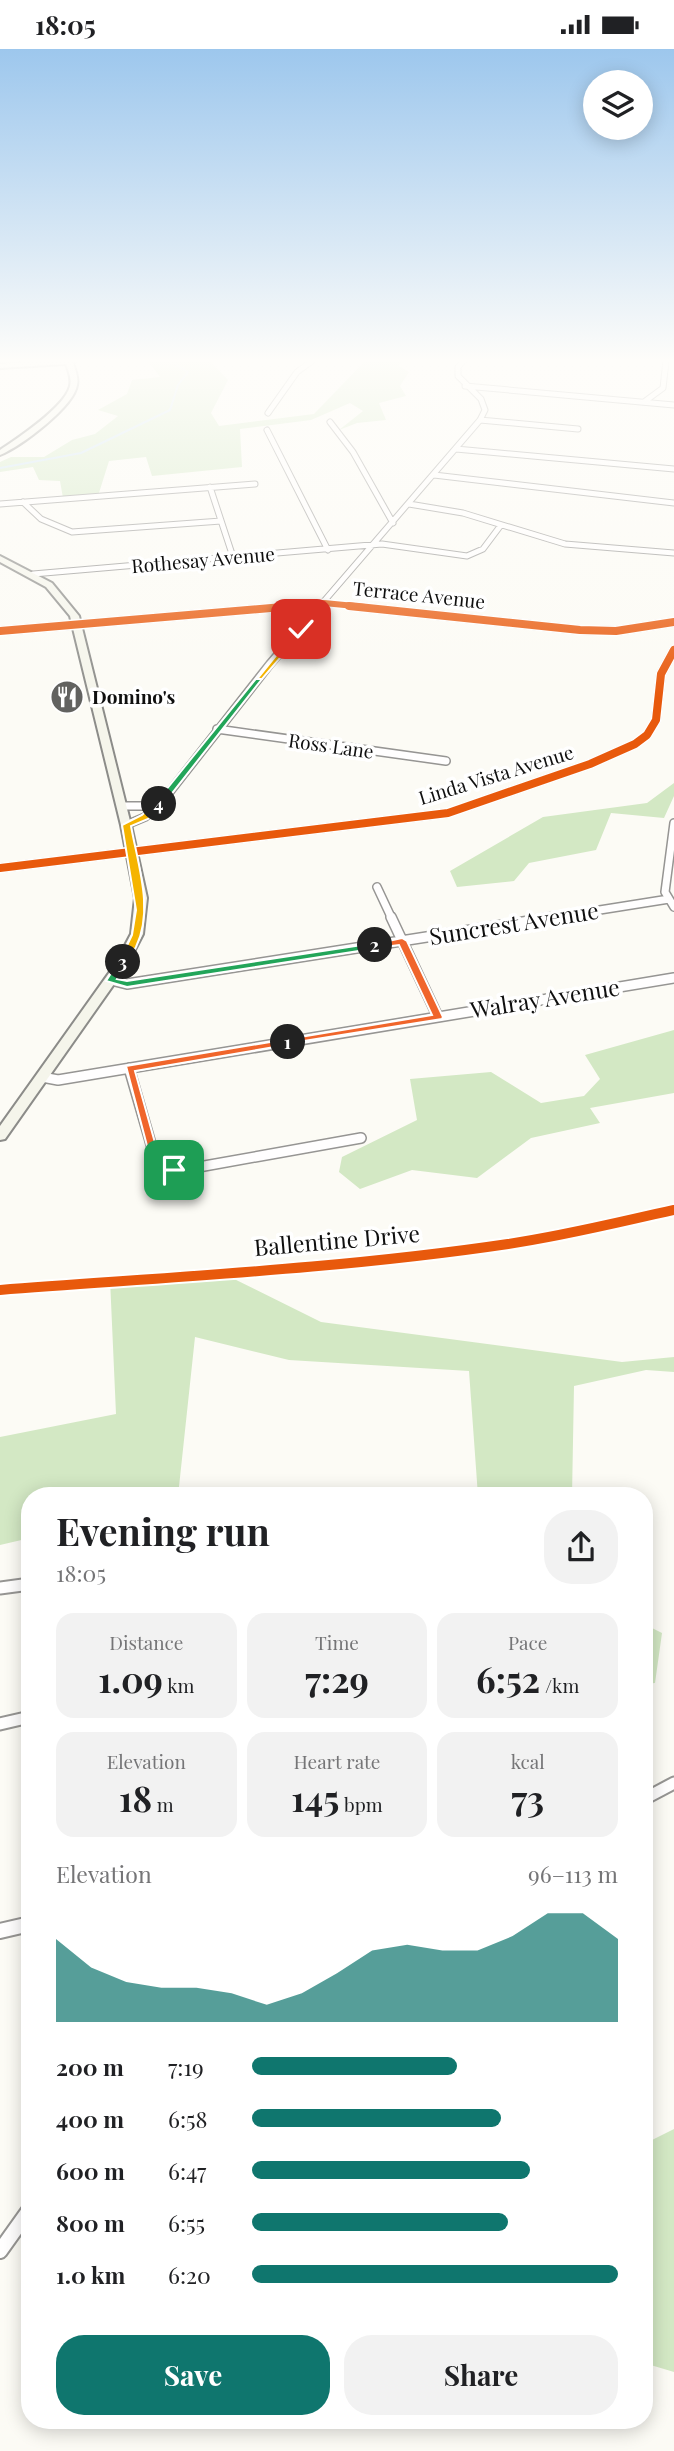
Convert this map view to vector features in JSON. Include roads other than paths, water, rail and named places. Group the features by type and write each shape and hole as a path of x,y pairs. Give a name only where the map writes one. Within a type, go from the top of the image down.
{"street":[{"path":"289,473 328,550"},
{"path":"366,473 393,523"},
{"path":"126,825 154,810 217,729 434,475 674,503"},
{"path":"0,504 255,484"},
{"path":"210,487 233,557"},
{"path":"23,502 41,519 72,532 221,521"},
{"path":"409,504 463,513 565,544 674,553"},
{"name":"Rothesay Avenue","path":"33,574 387,544 467,556 483,549 501,525"},
{"path":"0,558 33,574 58,593 70,609 126,825 141,898 141,913 132,946 111,981 0,1136"},
{"name":"Terrace Avenue","path":"0,631 324,603 590,631 617,631 674,622"},
{"name":"Linda Vista Avenue","path":"0,868 131,850 436,816 590,764 635,744 647,735 656,720 661,674 674,650"},
{"name":"Ross Lane","path":"217,729 446,761"},
{"path":"121,806 146,806 168,793"},
{"path":"671,903 665,893 674,823"},
{"path":"377,887 438,1017"},
{"name":"Suncrest Avenue","path":"111,981 127,984 671,903"},
{"name":"Walray Avenue","path":"43,1077 58,1080 674,978"},
{"path":"129,1068 155,1158 166,1168 182,1170 361,1138"},
{"name":"Ballentine Drive","path":"0,1290 275,1269 465,1250 510,1244 674,1210"},
{"path":"0,1588 21,1585"},
{"path":"0,1724 21,1719"},
{"path":"653,1794 674,1783"},
{"path":"0,1931 21,1926"},
{"path":"0,2251 21,2222"},
{"path":"0,2244 0,2251"}],"place":[{"name":"Domino's","path":"67,697"}]}
